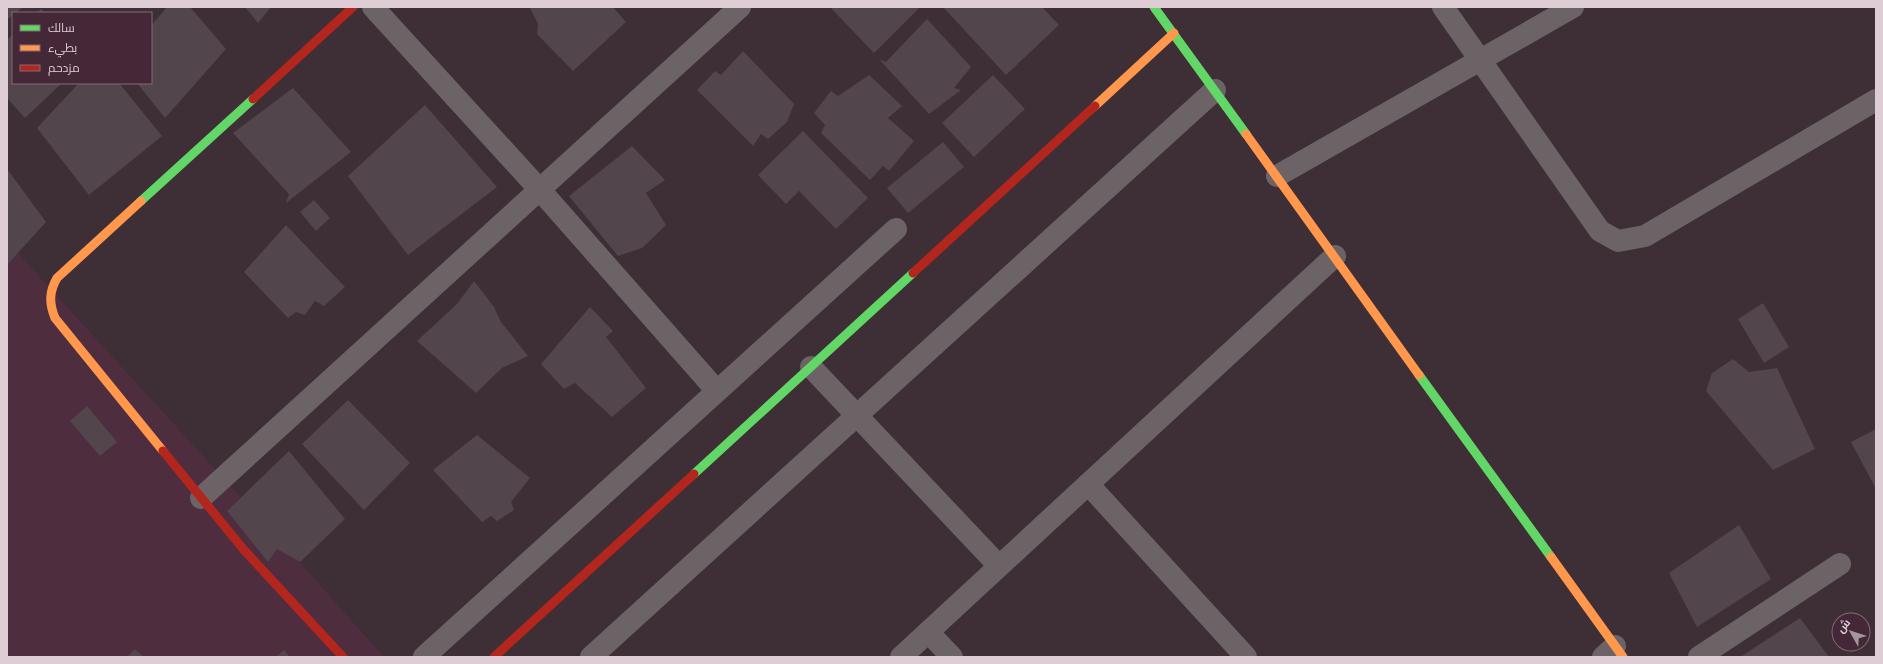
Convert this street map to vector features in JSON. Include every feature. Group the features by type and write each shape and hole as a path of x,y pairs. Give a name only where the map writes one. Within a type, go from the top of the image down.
{"street":[{"path":"343,657 244,550 200,498 54,318 49,303 51,289 57,278 353,7"},
{"path":"373,7 540,190 716,391"},
{"path":"200,498 740,7"},
{"path":"1154,7 1335,256 1614,653"},
{"path":"1443,7 1600,231 1618,241 1645,236 1876,100"},
{"path":"1277,176 1573,7"},
{"path":"494,657 1174,33"},
{"path":"591,657 1215,90"},
{"path":"424,657 896,229"},
{"path":"901,657 1335,256"},
{"path":"811,367 1000,566"},
{"path":"1088,484 1246,657"},
{"path":"1699,657 1840,564"},
{"path":"928,632 952,657"}],"shaded area":[{"path":"7,241 300,562 384,657 7,657"}],"building":[{"path":"7,7 23,7 17,12 12,12 12,16 7,20"},
{"path":"167,7 190,7 226,49 165,118 138,84 152,84 152,25"},
{"path":"245,7 271,7 258,23"},
{"path":"613,7 626,22 573,71 537,34 538,24 530,8"},
{"path":"830,7 920,7 874,53"},
{"path":"943,7 1042,7 1059,25 1006,75"},
{"path":"927,19 971,67 954,88 961,90 929,114 879,59 886,62"},
{"path":"12,35 12,84 61,84 25,118 7,98 7,40"},
{"path":"743,51 794,104 787,122 768,139 761,134 753,146 697,90 715,71 721,75"},
{"path":"869,75 902,106 888,118 914,141 889,171 883,166 870,180 821,133 825,125 814,113 831,91 838,96"},
{"path":"993,75 1025,109 974,157 942,123"},
{"path":"78,84 120,84 162,136 89,195 37,128"},
{"path":"293,88 351,152 286,203 289,194 233,133"},
{"path":"425,105 497,187 408,255 348,176"},
{"path":"803,131 868,198 836,229 799,191 786,204 758,175"},
{"path":"943,142 964,167 908,213 887,188"},
{"path":"632,146 665,180 646,193 666,225 642,248 618,256 569,196"},
{"path":"7,169 46,222 7,265"},
{"path":"314,200 330,218 316,231 300,212"},
{"path":"286,225 345,287 324,306 315,301 305,315 296,312 288,318 244,272"},
{"path":"474,281 494,307 501,322 528,356 502,368 476,393 417,341 457,304"},
{"path":"1763,303 1789,347 1764,363 1738,319"},
{"path":"590,307 613,331 606,337 646,388 612,417 575,383 564,389 541,364"},
{"path":"1733,359 1749,372 1777,368 1815,449 1773,470 1706,391 1712,373"},
{"path":"348,400 410,463 364,510 302,444"},
{"path":"87,406 117,442 100,456 70,421"},
{"path":"1876,429 1876,489 1851,442"},
{"path":"477,435 530,478 511,502 514,510 497,521 491,516 482,522 433,470"},
{"path":"289,451 345,519 300,562 277,549 268,562 227,511"},
{"path":"1739,525 1771,579 1697,627 1669,573"},
{"path":"1800,618 1829,657 1740,657"},
{"path":"135,649 144,657 127,657"},
{"path":"284,650 290,657 276,657"}],"traffic: fast":[{"path":"1154,7 1246,134"},
{"path":"141,201 253,99"},
{"path":"694,474 913,273"},
{"path":"1419,375 1551,557"}],"traffic: slow":[{"path":"1095,106 1174,33"},
{"path":"1246,134 1419,375"},
{"path":"141,201 57,278 52,288 51,302 55,318 163,451"},
{"path":"1551,557 1623,657"}],"traffic: jam":[{"path":"253,99 353,7"},
{"path":"913,273 1095,106"},
{"path":"163,451 244,550 343,657"},
{"path":"494,657 694,474"}]}
